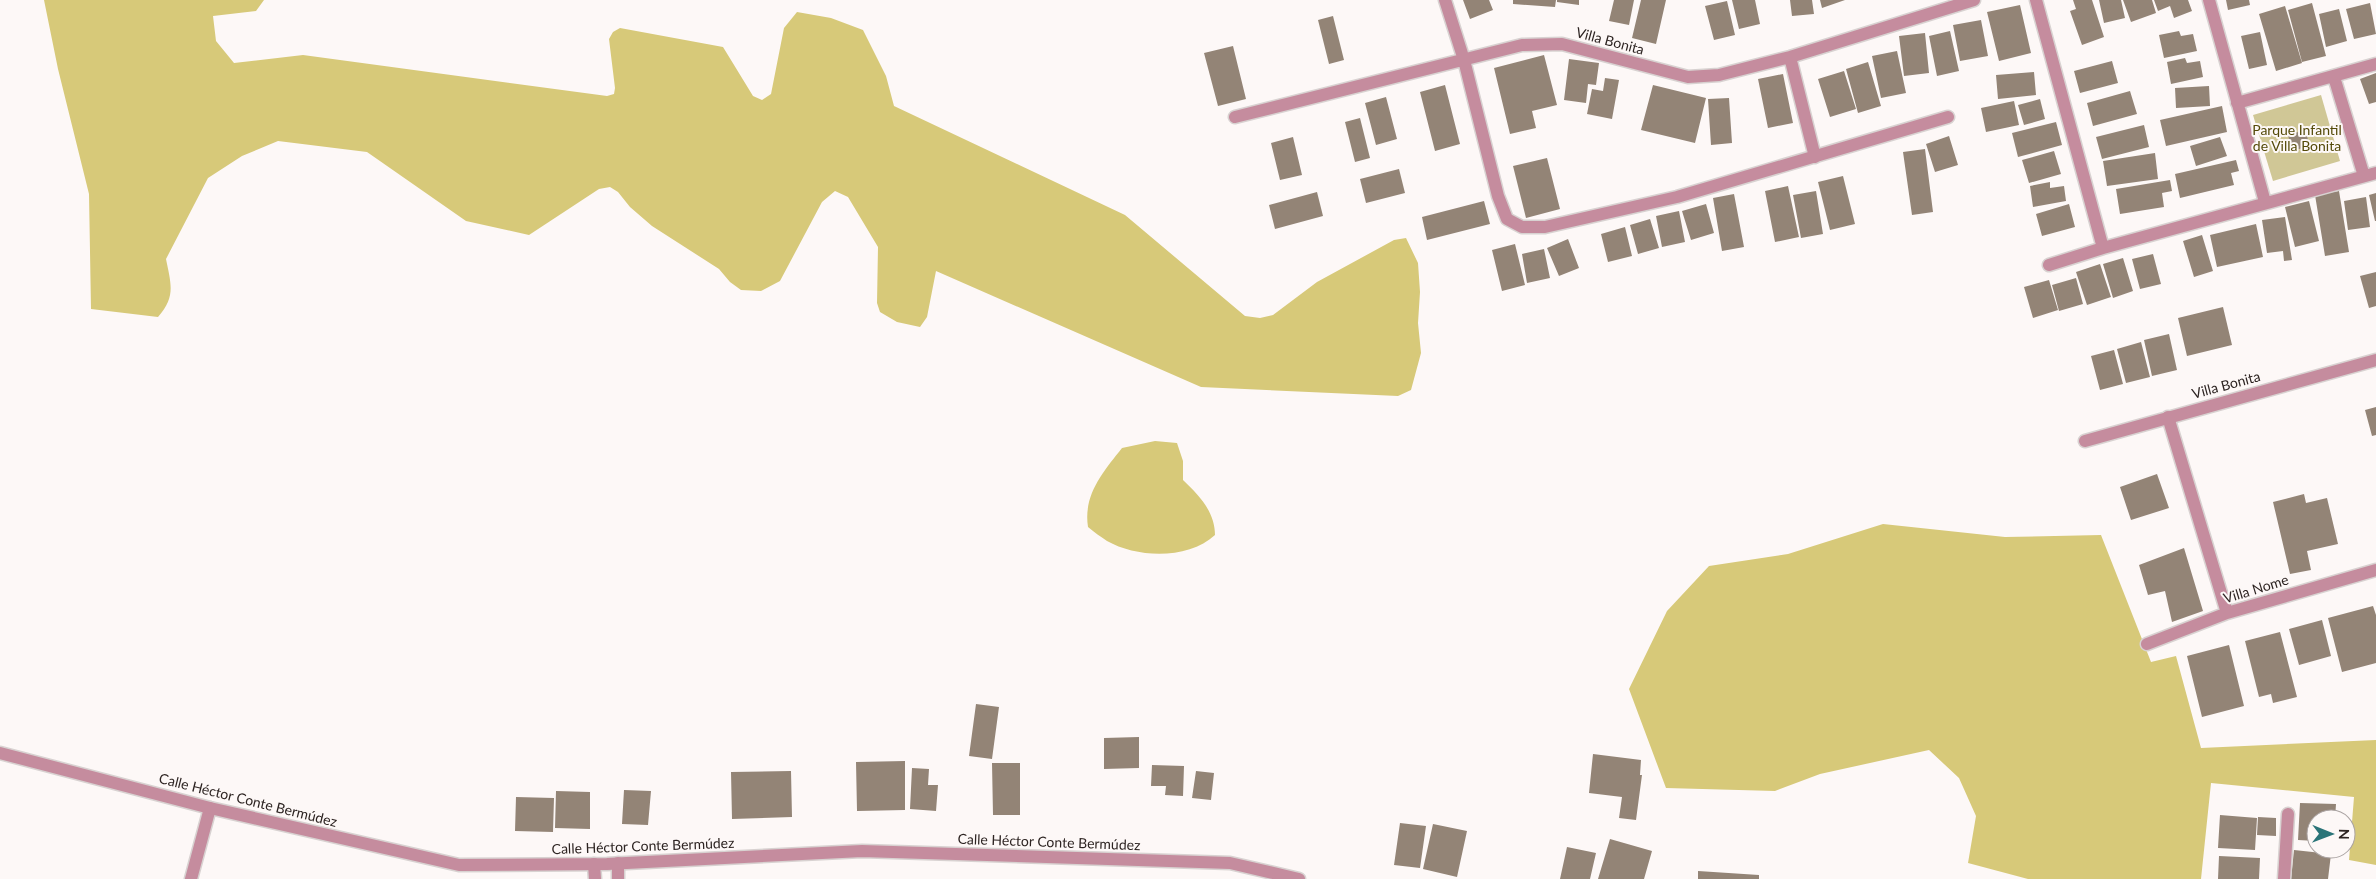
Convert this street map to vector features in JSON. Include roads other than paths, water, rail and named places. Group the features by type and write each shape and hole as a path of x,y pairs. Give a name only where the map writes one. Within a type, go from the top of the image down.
{"street":[{"path":"1445,0 1464,60 1498,196 1507,219 1522,227 1545,227 1677,197 1815,158 1948,117"},
{"name":"Villa Bonita","path":"1235,117 1522,45 1562,44 1688,77 1719,75 1790,57 1974,0"},
{"path":"2036,0 2103,248"},
{"path":"2209,0 2265,202"},
{"path":"1790,57 1815,158"},
{"path":"2238,103 2376,64"},
{"path":"2049,266 2103,248 2370,174 2334,77"},
{"name":"Villa Bonita","path":"2085,441 2376,360"},
{"path":"2168,417 2227,613"},
{"name":"Villa Nome","path":"2147,644 2227,613 2376,570"},
{"name":"Calle Héctor Conte Bermúdez","path":"0,752 210,808 459,865 594,864 862,851 1230,863 1299,879"},
{"path":"191,879 210,808"},
{"path":"2284,879 2288,814"},
{"path":"618,863 618,879"},
{"path":"594,864 594,879"}],"park label":[{"name":"Parque Infantil de Villa Bonita","path":"2297,138"}]}
